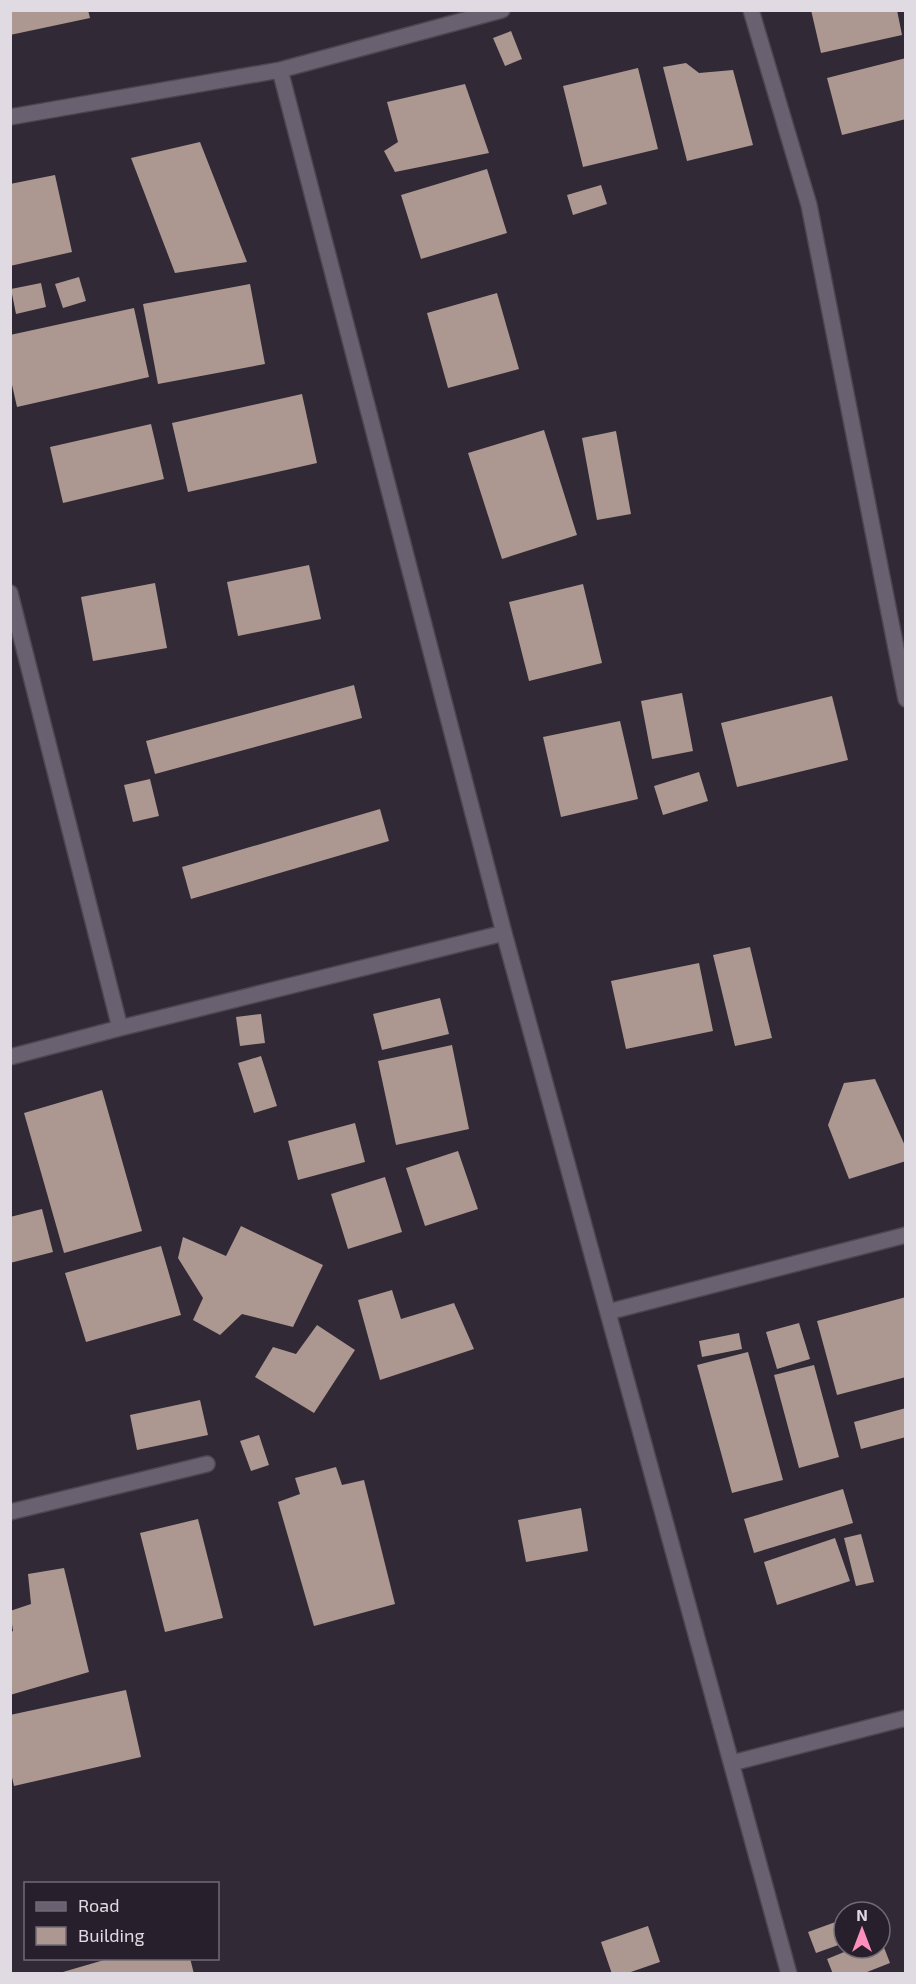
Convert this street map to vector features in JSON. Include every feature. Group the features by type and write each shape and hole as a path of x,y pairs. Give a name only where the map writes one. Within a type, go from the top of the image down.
{"street":[{"path":"10,117 280,70 502,10"},
{"path":"751,10 809,205 906,699"},
{"path":"280,70 504,933 789,1974"},
{"path":"10,593 14,617 120,1028"},
{"path":"10,1057 504,933"},
{"path":"608,1312 906,1235"},
{"path":"10,1512 207,1464"},
{"path":"732,1763 906,1718"}],"building":[{"path":"10,10 88,10 90,18 10,35"},
{"path":"811,10 897,10 902,35 821,53"},
{"path":"511,31 522,59 505,66 493,38"},
{"path":"906,58 906,119 842,135 827,78"},
{"path":"686,63 699,73 733,70 753,145 687,161 663,67"},
{"path":"638,68 658,149 583,167 563,86"},
{"path":"465,84 489,153 395,172 384,151 398,142 387,102"},
{"path":"200,142 247,262 175,273 131,158"},
{"path":"487,169 507,233 421,259 401,195"},
{"path":"55,175 72,252 10,266 10,184"},
{"path":"601,185 607,204 573,215 567,195"},
{"path":"79,277 86,301 63,308 55,284"},
{"path":"41,283 46,307 16,314 11,289"},
{"path":"250,284 265,364 158,384 143,304"},
{"path":"497,293 519,369 448,388 427,313"},
{"path":"134,308 149,377 17,407 10,376 10,335"},
{"path":"302,394 317,463 188,492 172,423"},
{"path":"151,424 164,479 63,503 50,447"},
{"path":"544,430 577,535 502,559 468,453"},
{"path":"616,431 631,514 597,520 582,438"},
{"path":"309,565 321,619 238,636 227,582"},
{"path":"155,583 167,648 93,661 81,597"},
{"path":"583,584 602,663 529,681 509,602"},
{"path":"354,685 362,718 155,774 146,741"},
{"path":"682,693 693,751 652,759 641,701"},
{"path":"832,696 848,760 737,787 721,723"},
{"path":"620,721 638,799 561,817 543,737"},
{"path":"699,772 708,801 663,815 654,786"},
{"path":"150,779 159,816 133,822 124,785"},
{"path":"380,809 389,841 191,899 182,867"},
{"path":"750,947 772,1038 735,1046 713,955"},
{"path":"699,963 713,1031 626,1049 611,981"},
{"path":"440,998 449,1034 382,1050 373,1014"},
{"path":"261,1014 265,1043 240,1046 236,1017"},
{"path":"452,1045 469,1129 396,1145 378,1061"},
{"path":"261,1056 277,1106 254,1113 238,1063"},
{"path":"875,1079 906,1148 906,1161 849,1179 828,1125 844,1083"},
{"path":"102,1090 142,1231 64,1253 24,1113"},
{"path":"355,1123 365,1162 298,1180 288,1141"},
{"path":"458,1151 478,1209 425,1226 406,1168"},
{"path":"385,1177 402,1232 348,1249 331,1194"},
{"path":"42,1209 53,1252 10,1263 10,1217"},
{"path":"241,1226 323,1265 293,1327 242,1314 220,1335 193,1320 203,1298 178,1258 183,1237 226,1256"},
{"path":"161,1246 181,1315 86,1342 65,1273"},
{"path":"392,1290 401,1319 454,1303 474,1349 380,1380 358,1300"},
{"path":"906,1297 906,1377 837,1395 817,1321"},
{"path":"799,1323 810,1359 777,1369 766,1332"},
{"path":"317,1325 355,1350 314,1413 255,1377 273,1347 296,1354"},
{"path":"739,1333 742,1349 702,1357 699,1341"},
{"path":"748,1352 783,1480 732,1493 697,1365"},
{"path":"814,1365 839,1457 799,1468 774,1375"},
{"path":"200,1400 208,1435 137,1450 130,1415"},
{"path":"906,1408 906,1437 861,1449 854,1422"},
{"path":"259,1435 269,1465 251,1471 240,1441"},
{"path":"336,1467 342,1485 364,1480 395,1604 314,1626 278,1502 300,1494 295,1478"},
{"path":"843,1489 853,1523 754,1553 744,1519"},
{"path":"581,1508 588,1551 526,1562 518,1520"},
{"path":"198,1519 223,1618 165,1632 140,1533"},
{"path":"861,1534 874,1582 856,1586 844,1538"},
{"path":"835,1538 850,1581 777,1605 764,1562"},
{"path":"64,1568 89,1672 10,1695 10,1632 13,1631 10,1611 31,1604 28,1574"},
{"path":"126,1690 141,1757 14,1786 10,1769 10,1715"},
{"path":"832,1923 832,1947 816,1953 808,1932"},
{"path":"648,1926 660,1962 625,1974 612,1974 601,1942"},
{"path":"832,1957 832,1960 889,1960 890,1963 862,1974 833,1974 827,1959"},
{"path":"104,1960 190,1960 194,1974 56,1974"}]}
